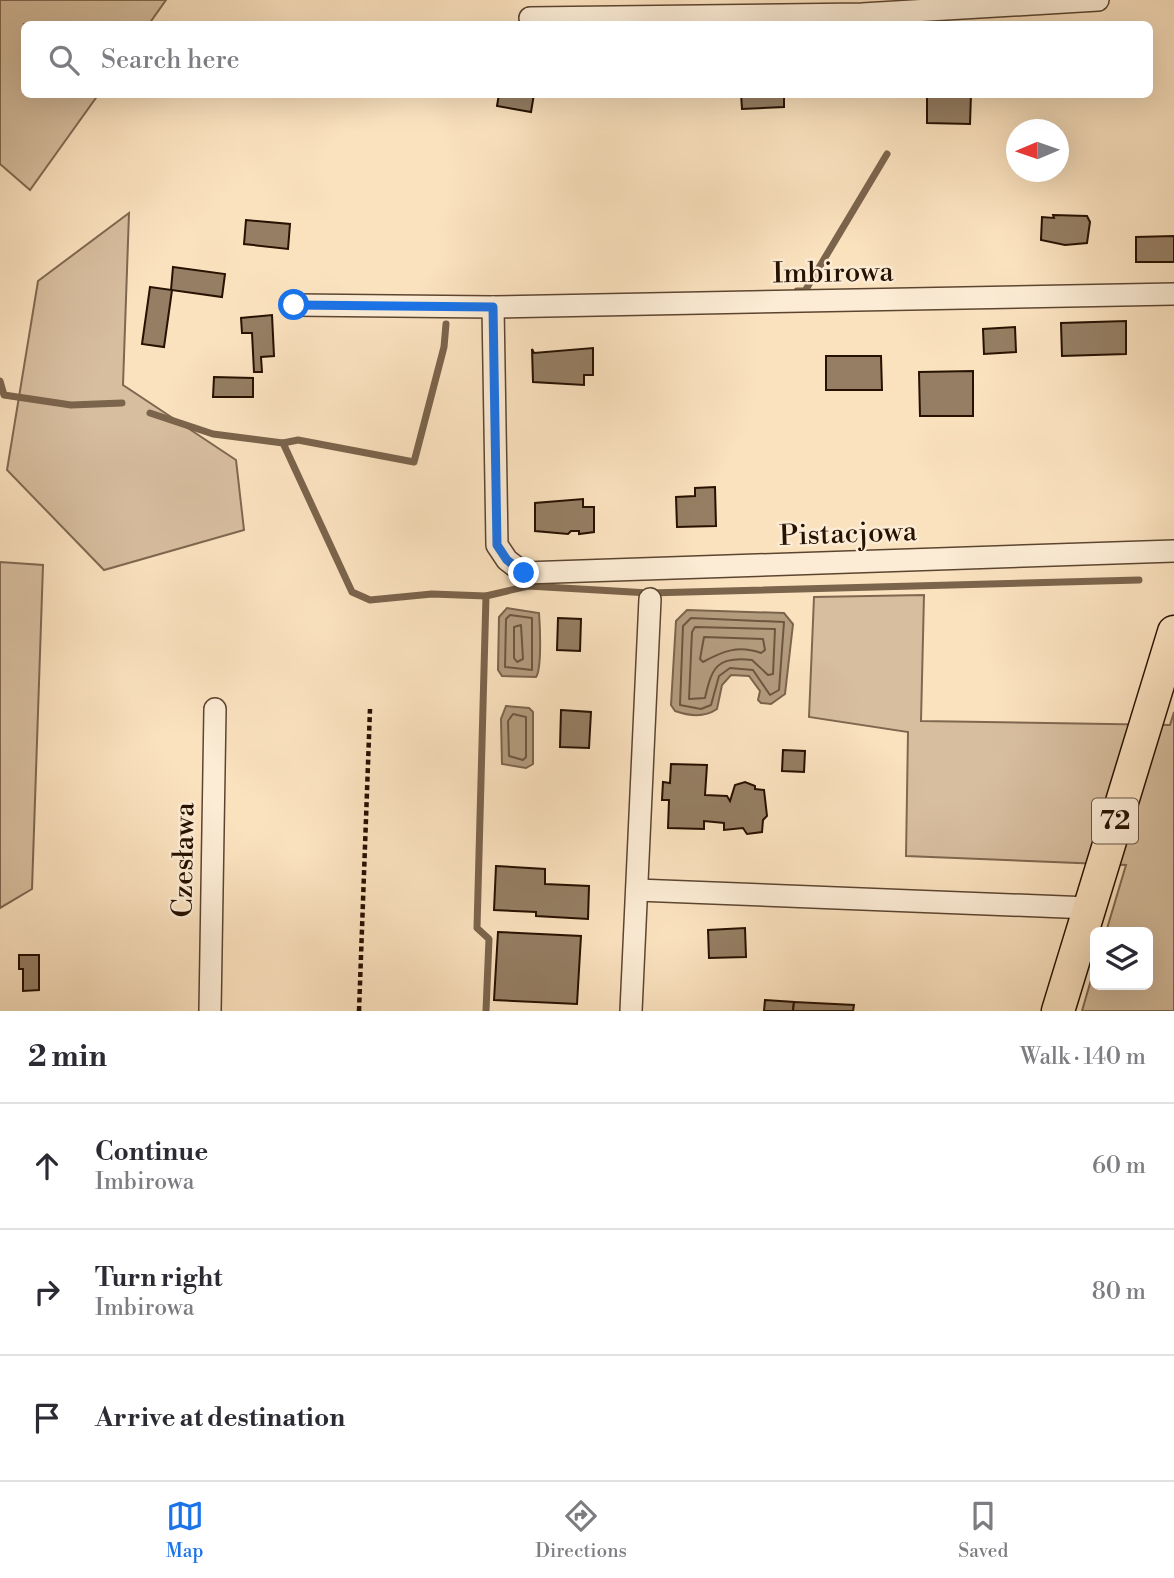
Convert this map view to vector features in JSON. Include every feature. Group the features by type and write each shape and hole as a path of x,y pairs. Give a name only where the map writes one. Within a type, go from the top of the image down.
{"main road":[{"name":"72","path":"1058,1011 1174,632"}],"street":[{"path":"530,18 863,14 1098,0"},
{"name":"Imbirowa","path":"294,305 493,307 1174,294"},
{"name":"Pistacjowa","path":"493,307 497,545 507,560 524,573 1174,551"},
{"path":"631,1011 650,599"},
{"name":"Czesława","path":"210,1011 215,709"},
{"path":"637,890 1089,908"}],"path":[{"path":"359,1011 370,709"}],"shaded area":[{"path":"0,0 166,0 151,21 21,21 21,98 96,98 30,190 0,164"},
{"path":"129,213 123,385 236,460 244,530 104,570 7,470 38,281"},
{"path":"0,562 43,565 32,889 0,908"},
{"path":"924,595 921,721 1170,725 1174,712 1174,1011 1082,1011 1090,983 1090,990 1153,990 1153,927 1107,927 1126,865 906,856 908,732 809,717 814,597"}],"water":[{"path":"507,608 539,613 540,657 536,677 502,676 498,670 499,617"},
{"path":"687,610 784,613 793,624 785,694 771,704 761,703 758,700 760,691 749,676 731,675 722,685 717,709 696,715 675,711 671,705 676,621"},
{"path":"506,706 529,708 533,712 533,764 526,768 502,764 501,719"}],"building":[{"path":"498,98 533,98 531,112 497,106"},
{"path":"741,98 784,98 784,107 742,109"},
{"path":"927,98 971,98 970,124 927,123"},
{"path":"1053,215 1087,216 1090,222 1087,243 1065,245 1041,240 1042,217 1054,218"},
{"path":"246,220 290,224 288,249 244,244"},
{"path":"1174,236 1174,262 1136,262 1136,237"},
{"path":"173,267 225,274 222,297 171,290"},
{"path":"150,287 172,290 164,347 142,344"},
{"path":"272,315 274,356 261,357 262,372 254,372 252,333 242,333 241,318"},
{"path":"1126,321 1126,354 1062,356 1061,323"},
{"path":"1015,327 1016,352 984,354 983,329"},
{"path":"593,348 593,375 584,375 584,385 533,382 532,349 534,353"},
{"path":"826,356 881,356 882,390 826,390"},
{"path":"973,371 973,416 920,416 919,372"},
{"path":"214,377 253,378 253,397 213,397"},
{"path":"715,487 716,526 677,527 676,497 695,496 695,488"},
{"path":"583,499 583,507 594,507 594,532 579,534 579,531 571,531 568,534 535,531 535,503"},
{"path":"558,618 581,619 580,651 557,650"},
{"path":"561,710 591,712 589,748 560,747"},
{"path":"783,750 805,751 804,772 782,771"},
{"path":"671,764 707,765 705,795 727,796 730,801 735,785 745,782 755,786 755,789 764,790 767,816 763,820 762,832 747,834 743,828 724,830 724,823 704,821 704,829 668,828 669,800 662,800 663,782 670,783"},
{"path":"496,866 545,869 545,884 589,886 588,919 494,910"},
{"path":"745,928 746,957 709,958 708,930"},
{"path":"498,932 581,936 577,1004 494,1000"},
{"path":"19,955 39,955 39,990 23,991 23,969 19,969"},
{"path":"765,1000 794,1002 793,1011 764,1011"},
{"path":"794,1002 854,1005 853,1011 793,1011"}],"waterway":[{"path":"797,291 805,291 887,154"},
{"path":"283,443 298,440 414,462 444,347 446,324"},
{"path":"0,381 4,395 71,405 122,403"},
{"path":"150,413 213,434 283,443 352,592 370,600 432,594 486,596 528,586 649,593 1139,580"},
{"path":"486,596 477,928 489,939 486,1011"}],"route":[{"path":"294,305 493,307 497,545 507,560 524,573"}]}
